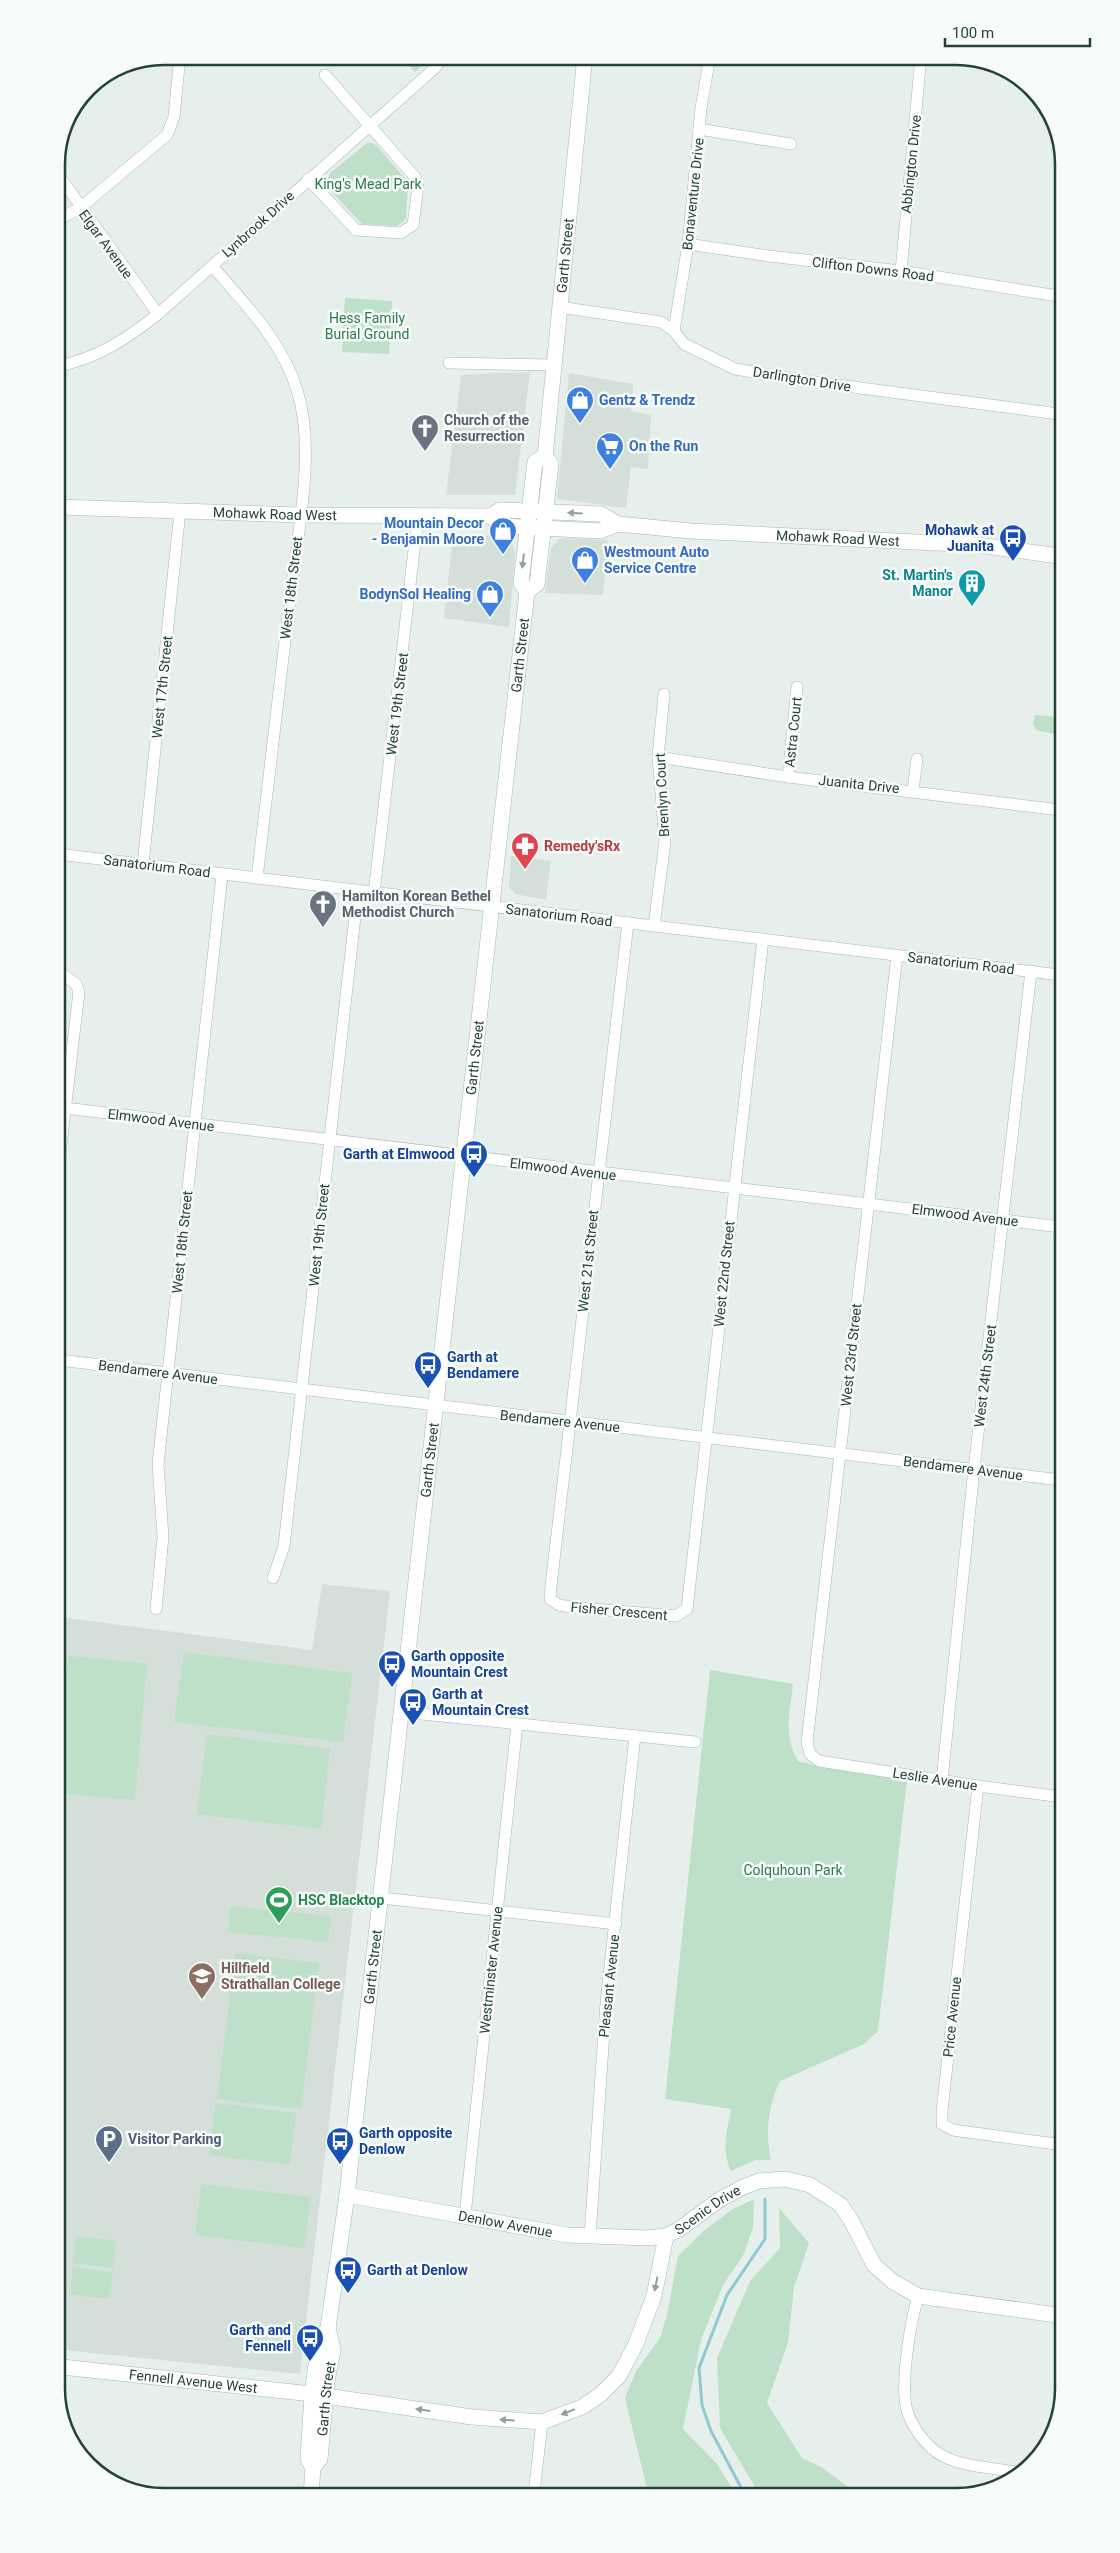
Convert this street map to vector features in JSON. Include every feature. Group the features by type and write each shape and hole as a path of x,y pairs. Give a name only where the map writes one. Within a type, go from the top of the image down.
{"main road":[{"name":"Garth Street","path":"527,592 537,584 546,511 551,464 545,456 584,65"},
{"name":"Garth Street","path":"312,2488 313,2468 320,2459 319,2396 333,2350 328,2328 347,2195 382,1898 527,592 520,583 535,462 545,456"},
{"name":"Mohawk Road West","path":"65,507 300,515 418,516 491,516 500,510 530,510 601,514 618,524 691,530 1002,547 1055,555"},
{"name":"Mohawk Road West","path":"491,516 501,526 528,528 600,531 618,524"},
{"name":"Scenic Drive","path":"319,2396 472,2417 542,2422 582,2407 600,2395 619,2376 635,2346 654,2296 666,2236 682,2228 719,2200 742,2187 767,2180 796,2181 810,2185 841,2205 874,2265 892,2281 918,2296 1055,2315"},
{"name":"Denlow Avenue","path":"347,2195 567,2235 646,2238 666,2236"},
{"name":"Fennell Avenue West","path":"65,2367 319,2396"}],"street":[{"path":"65,216 80,208 167,135 174,117 179,65"},
{"name":"Lynbrook Drive","path":"65,364 89,358 132,335 158,314 437,65"},
{"name":"Bonaventure Drive","path":"674,331 688,244 699,129 709,65"},
{"name":"Abbington Drive","path":"901,271 920,65"},
{"path":"308,180 356,230 401,233 408,230 415,219 418,187 415,177 325,75"},
{"path":"699,129 791,144"},
{"name":"Elgar Avenue","path":"65,186 158,314"},
{"name":"Clifton Downs Road","path":"688,244 769,256 901,271 1055,296"},
{"name":"West 18th Street","path":"212,266 275,341 286,361 297,389 305,421 306,446 300,515 257,878"},
{"name":"Darlington Drive","path":"560,307 651,320 669,325 684,344 735,368 856,388 1055,413"},
{"path":"449,362 553,365"},
{"name":"West 17th Street","path":"143,864 180,511"},
{"name":"West 19th Street","path":"374,893 418,516"},
{"name":"Astra Court","path":"788,777 798,687"},
{"name":"Brenlyn Court","path":"654,926 665,840 658,756 664,694"},
{"name":"Juanita Drive","path":"658,756 788,777 913,790 1055,809"},
{"path":"913,790 917,759"},
{"name":"Sanatorium Road","path":"65,855 1055,974"},
{"name":"West 18th Street","path":"156,1609 163,1536 158,1464 222,875"},
{"name":"West 19th Street","path":"273,1578 284,1546 358,890"},
{"name":"West 21st Street","path":"550,1599 628,923"},
{"name":"West 22nd Street","path":"687,1609 763,939"},
{"name":"West 23rd Street","path":"810,1754 807,1742 897,955"},
{"name":"West 24th Street","path":"942,1780 974,1469 1031,971"},
{"path":"65,976 76,984 79,992 65,1108"},
{"name":"Elmwood Avenue","path":"65,1108 1055,1226"},
{"name":"Bendamere Avenue","path":"65,1361 1055,1479"},
{"name":"Fisher Crescent","path":"550,1599 559,1605 571,1608 676,1616 687,1609"},
{"path":"402,1712 695,1742"},
{"name":"Westminster Avenue","path":"464,2215 517,1724"},
{"name":"Pleasant Avenue","path":"590,2236 606,2003 635,1736"},
{"name":"Leslie Avenue","path":"810,1754 819,1761 1055,1796"},
{"name":"Price Avenue","path":"978,1786 942,2124 953,2130 1055,2144"},
{"path":"382,1898 616,1924"},
{"path":"918,2296 906,2375 905,2400 911,2422 926,2442 944,2457 1011,2471"},
{"path":"535,2488 542,2422"}],"shaded area":[{"path":"530,372 515,495 446,495 461,375"},
{"path":"569,373 633,384 631,411 651,415 648,469 631,467 626,508 557,499"},
{"path":"453,535 501,536 509,539 513,545 515,554 509,627 444,618"},
{"path":"559,538 608,540 603,595 545,593 551,549"},
{"path":"511,856 551,861 546,900 515,894 509,888"},
{"name":"Hillfield Strathallan College","path":"322,1584 390,1591 300,2374 65,2350 65,1618 312,1650"}],"green space":[{"path":"409,65 423,65 415,72"},
{"name":"King's Mead Park","path":"367,143 377,146 408,182 406,219 397,226 362,224 327,187 326,182 330,173"},
{"name":"Hess Family Burial Ground","path":"345,298 392,301 389,354 342,352"},
{"path":"1035,715 1055,717 1055,734 1036,730 1033,723"},
{"path":"184,1652 352,1673 343,1742 174,1722"},
{"path":"68,1656 147,1663 135,1800 65,1794 65,1689"},
{"name":"Colquhoun Park","path":"710,1670 793,1684 789,1732 790,1742 798,1761 907,1780 878,2031 864,2044 780,2081 770,2110 768,2140 771,2160 756,2160 731,2171 726,2156 726,2148 731,2109 665,2099"},
{"path":"207,1734 330,1749 321,1829 197,1814"},
{"name":"HSC Blacktop","path":"230,1906 331,1916 328,1942 228,1932"},
{"path":"235,1953 319,1963 301,2109 217,2099"},
{"path":"215,2103 296,2113 290,2165 209,2155"},
{"path":"201,2184 311,2197 304,2248 195,2235"},
{"path":"754,2199 753,2227 743,2256 723,2285 701,2340 683,2429 717,2464 732,2488 647,2488 625,2398 636,2371 660,2338 667,2315 678,2256 706,2229 733,2209"},
{"path":"779,2208 809,2243 794,2287 788,2343 767,2403 802,2458 823,2468 850,2488 756,2488 720,2428 717,2358 750,2281 780,2248"},
{"path":"76,2236 116,2241 113,2268 73,2263"},
{"path":"73,2267 113,2272 109,2299 70,2294"}],"waterway":[{"path":"741,2488 711,2431 702,2405 699,2368 727,2295 765,2239 765,2199"}],"place":[{"name":"Gentz & Trendz","path":"580,424"},
{"name":"Church of the Resurrection","path":"425,452"},
{"name":"On the Run","path":"610,470"},
{"name":"Mountain Decor - Benjamin Moore","path":"503,555"},
{"name":"Mohawk at Juanita","path":"1013,562"},
{"name":"Westmount Auto Service Centre","path":"585,584"},
{"name":"St. Martin's Manor","path":"972,607"},
{"name":"BodynSol Healing","path":"490,618"},
{"name":"Remedy'sRx","path":"525,870"},
{"name":"Hamilton Korean Bethel Methodist Church","path":"323,928"},
{"name":"Garth at Elmwood","path":"474,1178"},
{"name":"Garth at Bendamere","path":"428,1389"},
{"name":"Garth opposite Mountain Crest","path":"392,1688"},
{"name":"Garth at Mountain Crest","path":"413,1726"},
{"name":"HSC Blacktop","path":"279,1924"},
{"name":"Hillfield Strathallan College","path":"202,2000"},
{"name":"Visitor Parking","path":"109,2163"},
{"name":"Garth opposite Denlow","path":"340,2165"},
{"name":"Garth at Denlow","path":"348,2294"},
{"name":"Garth and Fennell","path":"310,2362"}]}
